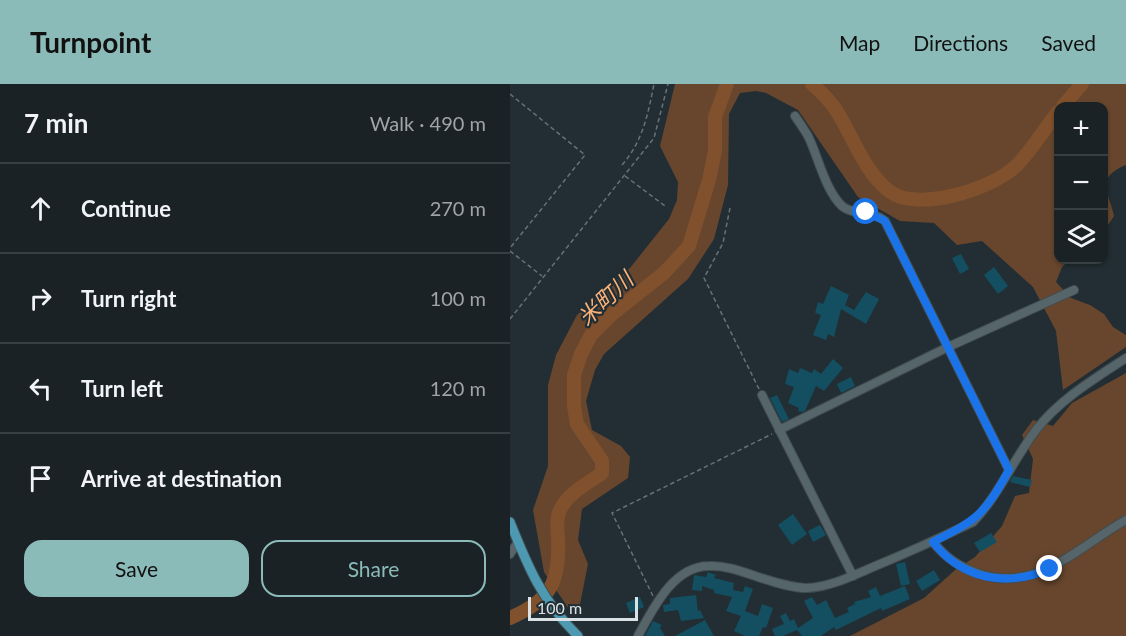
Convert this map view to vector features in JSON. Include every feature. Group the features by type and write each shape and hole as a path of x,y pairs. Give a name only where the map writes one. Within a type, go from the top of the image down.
{"main road":[{"path":"510,522 540,590 575,633"}],"street":[{"path":"795,116 807,135 819,167 841,205 848,210 875,214 885,221 1009,470"},
{"path":"779,430 948,347 1074,290"},
{"path":"638,636 656,602 680,578 694,568 710,566 807,588 853,576 933,542 973,522 985,509 1037,429 1062,403 1126,358"},
{"path":"762,396 853,576"},
{"path":"933,542 945,557 958,566 986,576 1013,580 1030,577 1050,569 1126,520"},
{"path":"510,554 518,542"}],"path":[{"path":"622,165 636,146 645,126 654,84"},
{"path":"510,319 654,138 668,84"},
{"path":"510,94 585,155 510,249 543,277"},
{"path":"625,176 665,206"},
{"path":"730,208 723,243 704,278 762,396"},
{"path":"656,602 612,513 779,430"}],"shaded area":[{"path":"675,84 1126,84 1126,165 1116,170 1108,179 1108,102 1054,102 1054,264 1065,264 1056,282 1071,298 1090,305 1104,314 1113,327 1126,335 1126,347 1063,390 1056,331 1033,287 982,241 957,245 934,223 900,221 858,197 798,110 766,93 756,91 740,93 729,114 728,185 714,239 688,279 604,354 595,370 586,401 592,430 621,446 630,457 628,478 582,509 578,540 588,564 579,609 571,612 544,572 533,510 548,466 548,385 556,355 577,315 630,268 669,219 677,200 678,182 660,146"},
{"path":"1108,196 1114,216 1108,225"},
{"path":"1126,373 1126,636 850,636 924,598 955,570 975,557 1002,526 1015,496 1029,493 1033,459 1022,435 1033,420 1053,426 1072,403"}],"building":[{"path":"961,254 969,269 960,274 952,258"},
{"path":"994,267 1008,286 998,294 984,275"},
{"path":"831,286 849,295 845,305 854,310 866,292 879,299 866,324 841,309 834,337 828,334 826,340 813,335 821,315 815,313 818,302 823,304"},
{"path":"833,359 843,368 824,391 816,386 805,411 798,411 799,408 788,403 794,387 785,384 789,369 798,373 800,368 812,373 814,369 821,374"},
{"path":"851,377 855,386 841,393 837,384"},
{"path":"777,395 789,419 782,422 770,398"},
{"path":"1013,476 1032,480 1030,487 1010,482"},
{"path":"793,514 807,534 792,545 778,525"},
{"path":"820,525 826,535 813,542 808,531"},
{"path":"991,533 997,542 980,552 974,543"},
{"path":"905,562 910,584 901,586 896,564"},
{"path":"934,570 940,580 922,591 916,581"},
{"path":"708,572 716,575 714,578 734,583 733,590 743,592 745,586 753,589 745,611 758,616 762,604 773,608 766,628 763,627 759,636 745,636 734,631 741,616 726,611 732,597 714,593 714,590 702,586 702,591 692,590 694,575 706,577"},
{"path":"905,586 910,599 882,611 881,608 836,630 834,627 821,636 802,636 797,630 783,636 775,636 772,629 784,624 780,616 786,613 790,621 794,619 798,628 813,618 804,601 812,597 817,605 826,600 835,618 849,612 847,608 855,604 854,602 871,597 868,591 876,587 880,596"},
{"path":"696,595 698,611 700,610 704,618 681,621 678,610 664,612 663,605 670,604 670,598"},
{"path":"640,597 644,607 630,613 626,603"},
{"path":"705,620 714,636 675,636"},
{"path":"653,621 662,625 660,628 665,636 645,636"}],"waterway":[{"name":"米町川","path":"510,618 535,604 550,588 557,567 557,524 560,510 573,494 602,473 602,461 577,424 574,406 574,375 581,354 591,335 611,315 664,273 689,246 709,180 715,151 715,117 727,84"},
{"name":"米町川","path":"812,84 834,107 865,162 880,183 889,191 902,197 917,200 935,199 973,190 1005,175 1022,160 1054,117"},
{"name":"米町川","path":"1066,102 1082,84"}],"route":[{"path":"866,212 875,214 885,221 1009,470 997,492 973,522 933,542 945,557 958,566 986,576 1013,580 1030,577 1050,569"}]}
